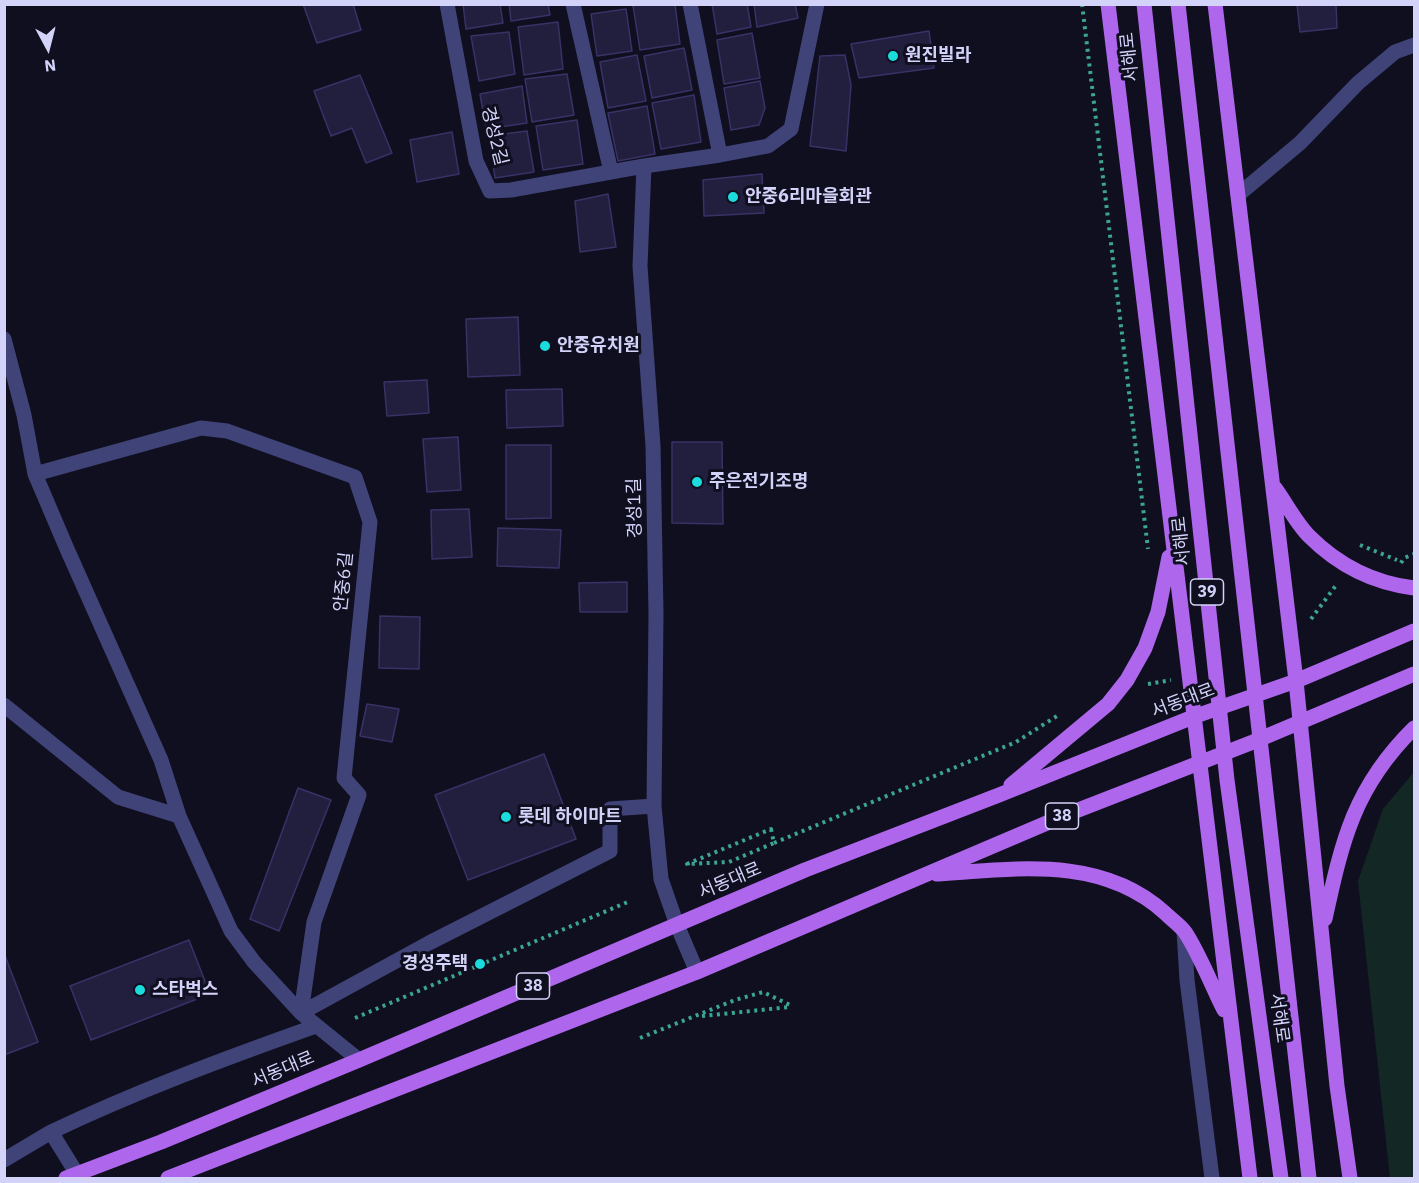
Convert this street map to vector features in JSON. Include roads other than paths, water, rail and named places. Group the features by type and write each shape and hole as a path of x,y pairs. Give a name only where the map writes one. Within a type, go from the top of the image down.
{"main road":[{"path":"1108,4 1250,1179"},
{"name":"서해로","path":"1144,4 1227,780 1281,1179"},
{"name":"서해로","path":"1178,4 1309,1179"},
{"path":"1215,4 1296,681 1336,1074 1350,1179"},
{"path":"1272,484 1308,536 1349,569 1389,585 1414,588"},
{"path":"999,795 1108,704 1127,680 1145,648 1158,612 1172,543"},
{"name":"서동대로","path":"71,1176 161,1142 359,1060 805,870 1193,717 1296,681 1414,631"},
{"name":"38","path":"168,1179 698,972 1068,814 1414,674"},
{"path":"1322,934 1344,839 1358,803 1399,743 1414,728"},
{"path":"925,875 999,870 1071,870 1102,877 1130,889 1155,904 1184,931 1229,1020"}],"street":[{"name":"경성2길","path":"447,4 476,161 490,191 511,190 644,166"},
{"path":"573,4 610,172"},
{"path":"690,4 720,155"},
{"path":"644,166 768,146 792,129 817,4"},
{"path":"1238,195 1300,143 1358,83 1395,52 1414,45"},
{"name":"경성1길","path":"644,166 640,266 653,457 656,614 654,806 661,879 677,925 698,972"},
{"path":"4,339 24,415 35,474 161,760 179,816 231,931 254,962 301,1013 359,1060"},
{"name":"안중6길","path":"35,474 201,428 227,431 355,477 370,522 344,778 359,795 314,922 301,1013"},
{"path":"4,705 118,797 179,816"},
{"path":"301,1013 429,943 610,851 610,809 654,806"},
{"path":"1184,931 1186,980 1212,1179"},
{"path":"4,1160 51,1132 108,1106 316,1026"},
{"path":"51,1132 71,1176"}],"place":[{"name":"원진빌라","path":"893,56"},
{"name":"안중6리마을회관","path":"733,197"},
{"name":"안중유치원","path":"545,346"},
{"name":"주은전기조명","path":"697,482"},
{"name":"롯데 하이마트","path":"506,817"},
{"name":"경성주택","path":"480,964"},
{"name":"스타벅스","path":"140,990"}]}
